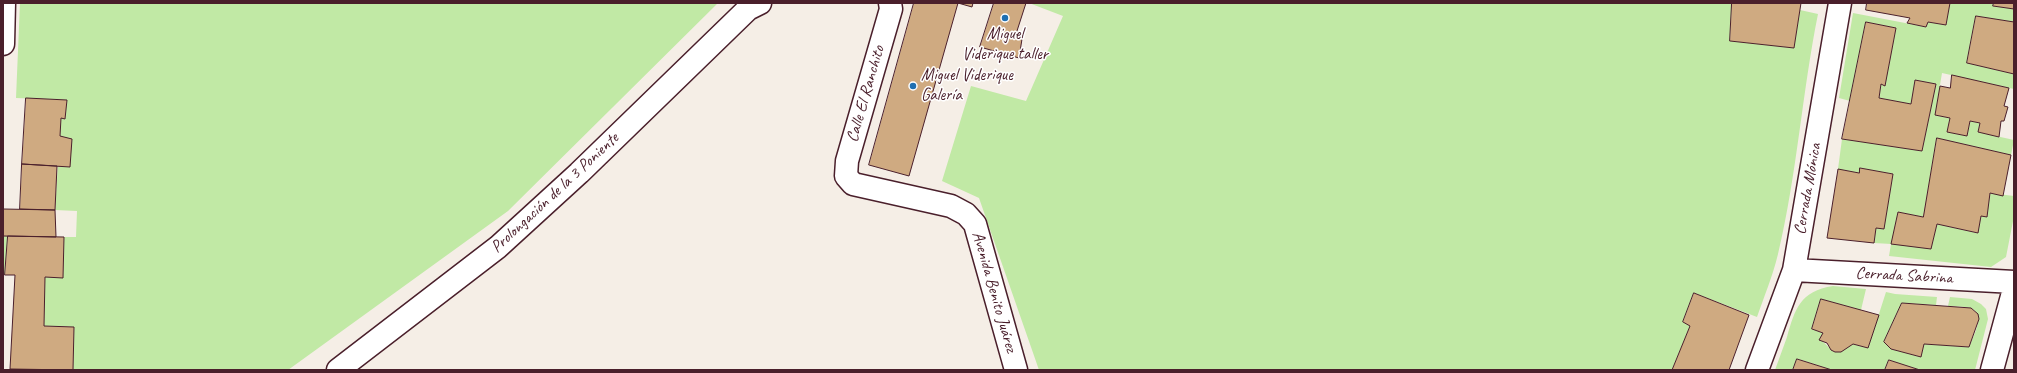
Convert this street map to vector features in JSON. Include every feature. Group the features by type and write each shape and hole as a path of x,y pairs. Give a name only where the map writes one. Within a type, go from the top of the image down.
{"street":[{"path":"3,44 4,3"},
{"name":"Prolongación de la 3 Poniente","path":"338,370 498,247 579,173 748,10 760,3"},
{"name":"Calle El Ranchito","path":"853,184 846,176 848,161 891,9 890,3"},
{"name":"Cerrada Mónica","path":"1757,370 1794,270 1840,3"},
{"name":"Avenida Benito Juárez","path":"853,184 951,206 966,214 975,224 1016,370"},
{"name":"Cerrada Sabrina","path":"1794,270 2014,282"},
{"path":"1992,370 2014,289"}],"green space":[{"path":"20,3 718,3 508,211 288,370 73,370 74,327 44,326 45,277 63,277 64,237 76,237 77,211 55,210 61,118 65,118 67,100 16,98"},
{"path":"1029,3 1732,3 1730,41 1794,48 1800,10 1818,14 1812,44 1785,224 1774,270 1757,317 1694,293 1683,322 1690,326 1672,370 1039,370 979,198 942,181 971,86 1026,101 1063,16"},
{"path":"1950,3 1994,3 1993,5 2014,9 2014,22 1976,16 1967,63 2014,74 2014,89 1942,73 1935,115 1950,118 1947,132 1967,136 1970,121 1980,123 1978,132 2014,140 2011,155 1937,138 1923,217 1898,212 1892,243 1931,249 1937,224 1977,233 1981,216 1987,216 1990,193 2014,196 2014,216 2006,257 1991,267 1889,256 1891,244 1874,243 1876,228 1884,229 1893,174 1860,168 1859,173 1838,169 1842,139 1922,151 1936,84 1915,80 1911,104 1879,98 1881,84 1885,85 1896,28 1866,22 1850,101 1839,98 1853,13 1926,27 1928,22 1946,25"},
{"path":"3,236 8,236 5,275 3,272"},
{"path":"1833,286 1866,289 1861,310 1821,299 1812,329 1823,333 1820,340 1835,352 1853,344 1868,348 1886,292 1937,297 1936,305 1902,303 1884,342 1891,349 1921,357 1924,344 1969,347 1976,331 1978,315 1970,308 1948,306 1950,297 1972,299 1981,304 1986,309 1988,319 1975,370 1920,370 1889,360 1885,370 1832,370 1798,359 1793,370 1775,370 1796,310 1806,297 1813,292 1822,288"}],"building":[{"name":"Miguel Viderique Galería","path":"914,3 958,3 909,176 869,165"},
{"path":"958,3 973,3 972,7"},
{"name":"Miguel Viderique taller","path":"994,3 1026,3 1016,34 1022,39 1019,58 980,47"},
{"path":"1732,3 1801,3 1794,48 1730,41"},
{"path":"1867,3 1950,3 1946,25 1928,22 1926,27 1907,23 1910,18 1866,10"},
{"path":"1994,3 2014,3 2014,9 1993,6"},
{"path":"1976,16 2014,22 2014,74 1967,63"},
{"path":"1866,22 1896,28 1885,86 1881,84 1879,98 1911,104 1915,80 1936,84 1922,151 1842,139"},
{"path":"1952,75 2009,88 2004,106 2008,107 2004,121 2001,121 1999,137 1978,132 1980,123 1970,121 1967,136 1947,132 1950,118 1935,115 1940,86 1950,88"},
{"path":"26,98 67,100 65,119 61,118 60,136 72,139 70,167 22,164"},
{"path":"1937,138 2011,155 2003,196 1990,193 1987,217 1981,216 1978,233 1937,224 1931,249 1891,244 1898,212 1923,217"},
{"path":"22,164 57,166 55,210 20,209"},
{"path":"1860,168 1893,174 1884,229 1876,228 1874,243 1827,238 1838,169 1859,173"},
{"path":"3,209 55,210 56,237 3,236"},
{"path":"8,236 64,237 63,278 45,277 44,326 74,327 73,370 10,369 15,275 5,275"},
{"path":"1694,293 1749,315 1729,370 1672,370 1690,326 1683,322"},
{"path":"1821,299 1879,315 1868,348 1853,344 1841,352 1835,352 1831,350 1827,343 1819,340 1823,333 1812,329"},
{"path":"1902,303 1971,308 1978,314 1979,319 1969,347 1924,344 1921,357 1891,349 1884,342"},
{"path":"1797,359 1832,370 1793,370"},
{"path":"1889,360 1920,370 1885,370"}],"place":[{"name":"Miguel Viderique taller","path":"1005,18"},
{"name":"Miguel Viderique Galería","path":"913,86"}]}
